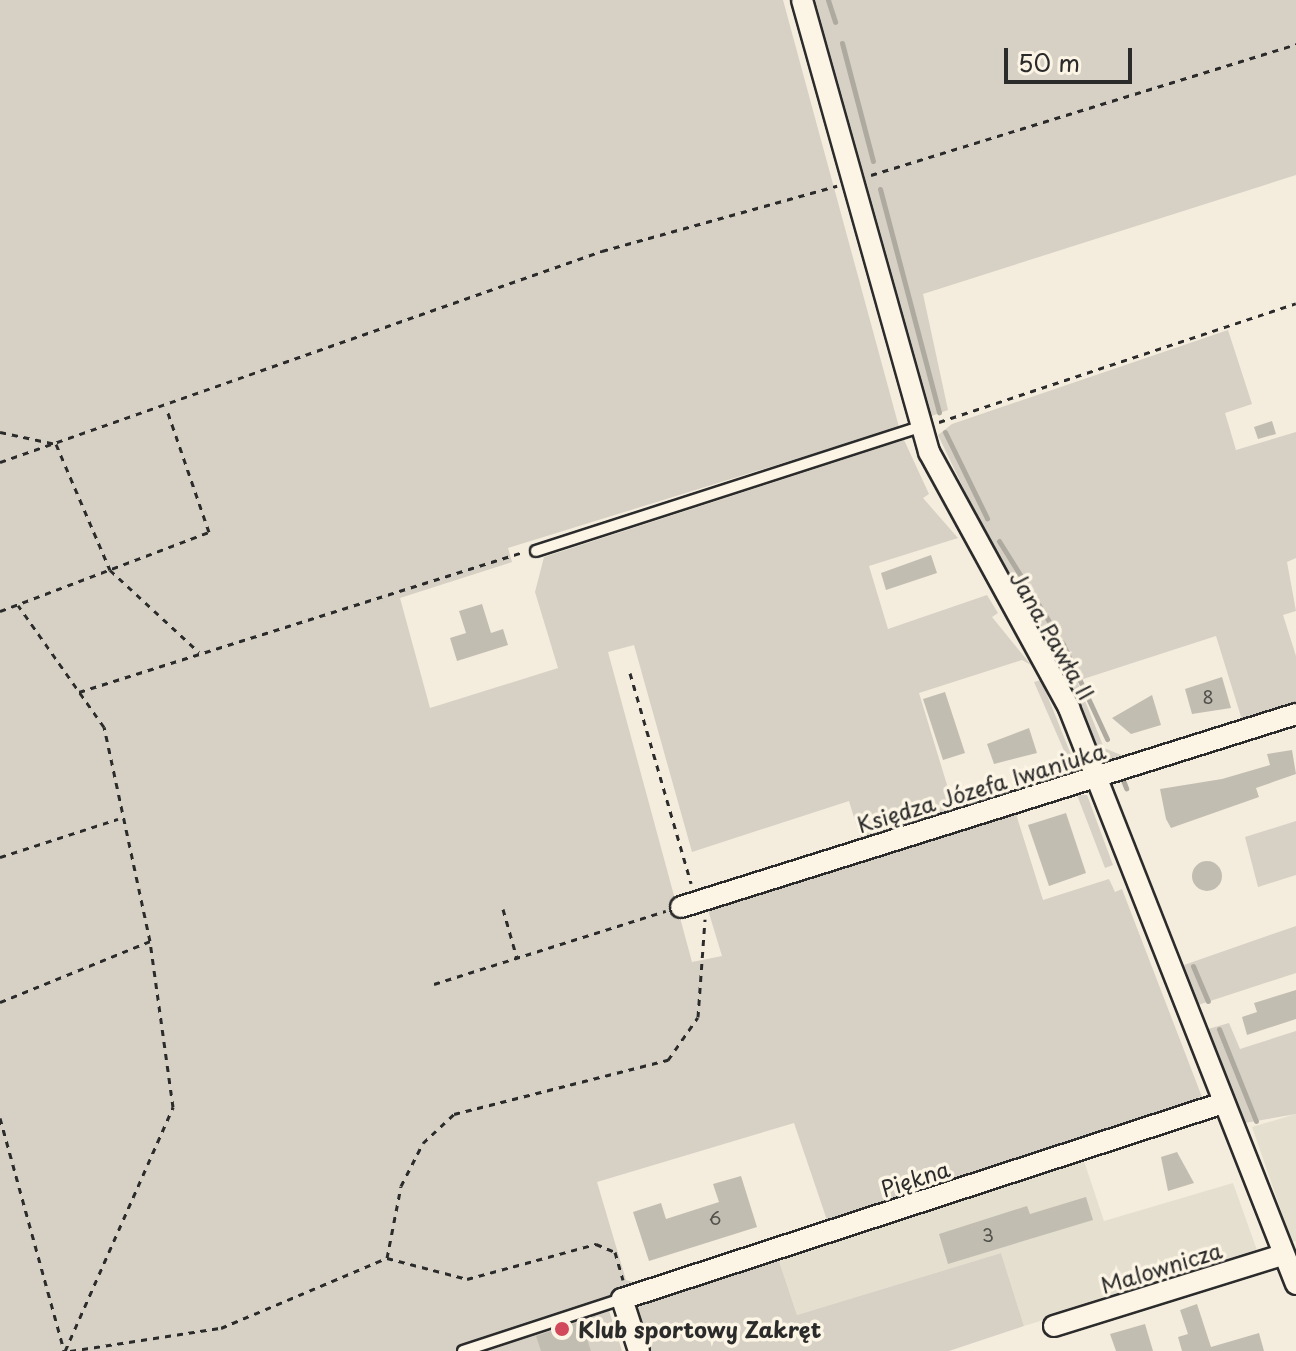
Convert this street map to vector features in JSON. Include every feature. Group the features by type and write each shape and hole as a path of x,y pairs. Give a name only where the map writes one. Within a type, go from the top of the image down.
{"street":[{"name":"Jana Pawła II","path":"802,0 920,427 988,569 1051,670 1096,776 1282,1255 1296,1284"},
{"name":"Księdza Józefa Iwaniuka","path":"694,903 1296,714"},
{"name":"Piękna","path":"622,1299 1223,1103"},
{"name":"Malownicza","path":"1054,1326 1282,1255"},
{"path":"622,1299 639,1351"}],"lane":[{"path":"536,551 920,427"},
{"path":"463,1351 622,1299"}],"path":[{"path":"0,462 166,409 602,251 853,181 1296,44"},
{"path":"920,427 1296,303"},
{"path":"0,611 209,532 166,409"},
{"path":"0,432 56,444"},
{"path":"56,444 110,570 199,652"},
{"path":"79,692 199,652 536,551"},
{"path":"18,605 104,727 118,819 150,941 173,1107 66,1351"},
{"path":"387,1258 401,1186 423,1143 454,1114 668,1060 698,1017 694,903 630,673"},
{"path":"0,857 118,819"},
{"path":"434,984 694,903"},
{"path":"503,909 517,958"},
{"path":"0,1002 150,941"},
{"path":"0,1118 66,1351"},
{"path":"66,1351 221,1328 387,1258 467,1279 596,1244 615,1252 622,1299"}],"shaded area":[{"path":"0,0 783,0 899,427 508,548 512,562 400,598 430,708 558,668 535,592 544,557 904,440 929,494 923,498 958,538 869,566 888,629 987,595 998,613 992,617 1031,665 1022,660 919,693 955,811 861,841 849,801 692,852 634,645 608,652 692,962 722,956 708,910 1016,814 1043,900 1109,879 1115,892 1122,889 1202,1097 829,1226 794,1123 597,1182 626,1280 638,1283 605,1298 622,1351 0,1351"},
{"path":"812,0 1296,0 1296,175 923,294 948,410 926,418"},
{"path":"1228,330 1252,404 1225,413 1236,450 1296,432 1296,558 1287,562 1296,611 1283,615 1296,656 1296,703 1242,720 1216,636 1077,681 1104,748 1126,757 1106,763 1096,756 1052,644 984,531 938,435 952,424"},
{"path":"1041,680 1074,762 1061,777 1069,762 1034,682"},
{"path":"1077,795 1087,795 1113,865 1105,868"},
{"path":"1296,821 1296,875 1258,887 1245,837"},
{"path":"1296,926 1296,973 1198,1005 1184,965"},
{"path":"1229,1023 1240,1049 1296,1031 1296,1114 1245,1123 1208,1029"},
{"path":"1296,1114 1296,1241 1292,1242 1252,1127"},
{"path":"1083,1158 1104,1221 1233,1183 1258,1253 1024,1326 1001,1253 797,1315 779,1261"},
{"path":"1001,1253 1024,1326 949,1351 650,1351 637,1311 642,1301 779,1261 797,1315"}],"building":[{"path":"1272,421 1276,434 1258,439 1254,427"},
{"path":"931,555 937,573 886,590 881,573"},
{"path":"482,604 491,633 503,629 508,645 457,661 450,638 466,633 459,611"},
{"path":"1222,677 1231,708 1192,714 1185,689"},
{"path":"945,692 965,753 943,760 923,699"},
{"path":"1152,695 1161,725 1131,734 1112,718"},
{"path":"1029,728 1037,753 994,764 987,744"},
{"path":"1292,750 1296,774 1256,788 1259,797 1171,828 1160,789 1222,779 1270,765 1267,754"},
{"path":"1066,813 1086,873 1049,886 1028,825"},
{"path":"1207,861 1218,865 1222,876 1218,887 1207,891 1196,887 1192,876 1196,865"},
{"path":"1296,990 1296,1019 1247,1035 1242,1017 1257,1012 1254,1003"},
{"path":"1177,1152 1194,1183 1168,1191 1161,1157"},
{"path":"741,1176 757,1227 649,1261 633,1212 661,1203 666,1219 719,1202 713,1184"},
{"path":"1086,1197 1093,1220 948,1264 939,1234 1027,1206 1030,1214"},
{"path":"1197,1304 1211,1347 1259,1333 1264,1351 1182,1351 1178,1337 1188,1334 1180,1310"},
{"path":"581,1321 591,1351 541,1351 536,1336"},
{"path":"1145,1324 1153,1351 1116,1351 1110,1334"}],"waterway":[{"path":"828,0 835,22"},
{"path":"842,43 873,161"},
{"path":"880,189 939,412"},
{"path":"945,432 987,518"},
{"path":"999,541 1055,631"},
{"path":"1062,642 1107,739"},
{"path":"1123,780 1126,788"},
{"path":"1193,966 1208,1001"},
{"path":"1219,1029 1256,1121"}],"place":[{"name":"Klub sportowy Zakręt","path":"562,1329"}]}
